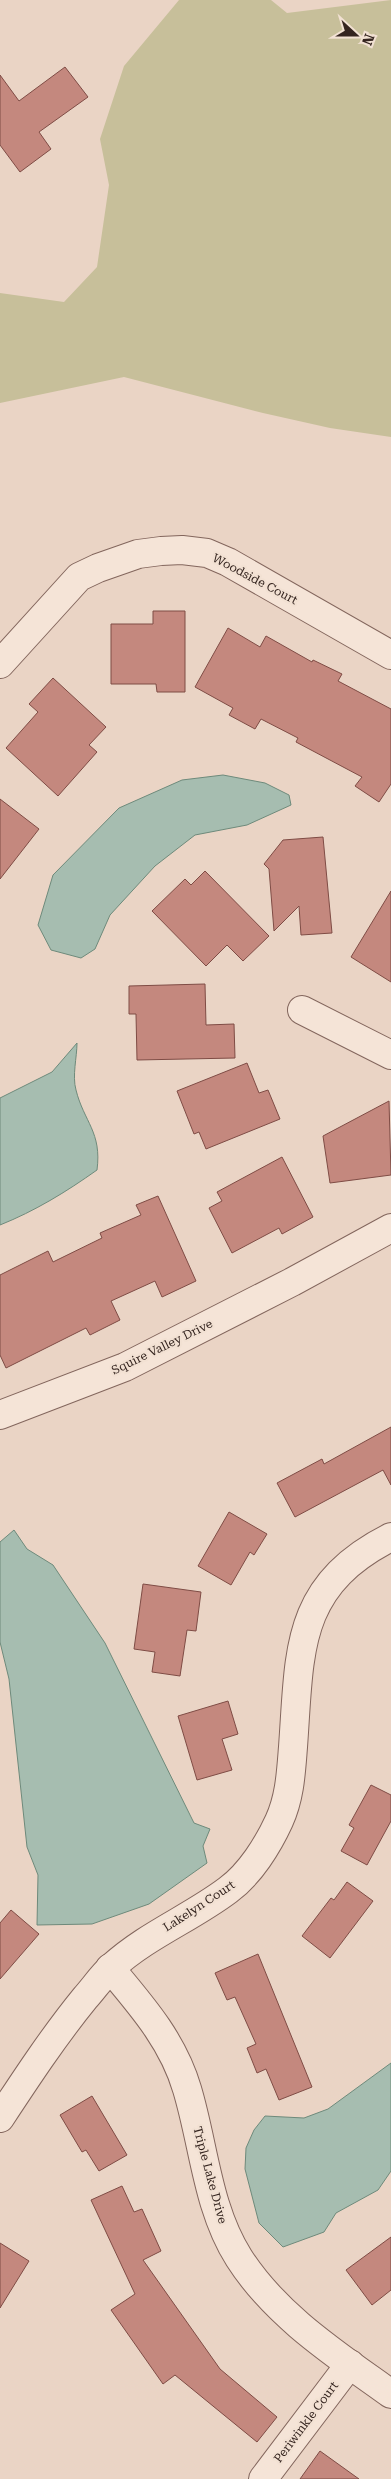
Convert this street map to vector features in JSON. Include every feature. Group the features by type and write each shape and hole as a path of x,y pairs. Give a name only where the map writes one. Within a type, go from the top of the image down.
{"street":[{"name":"Woodside Court","path":"0,664 79,577 138,554 182,550 207,554 228,562 391,655"},
{"path":"302,1010 391,1055"},
{"name":"Squire Valley Drive","path":"0,1415 125,1367 292,1282 391,1228"},
{"name":"Squire Valley Drive","path":"292,1282 391,1248"},
{"name":"Lakelyn Court","path":"0,2118 65,2023 110,1968 139,1944 229,1890 251,1868 279,1821 290,1788 299,1652 306,1625 316,1603 332,1580 351,1561 368,1548 391,1537"},
{"name":"Triple Lake Drive","path":"110,1968 154,2021 173,2053 187,2088 213,2196 222,2225 239,2258 261,2289 303,2328 391,2394"},
{"name":"Periwinkle Court","path":"262,2479 350,2364"}],"shaded area":[{"path":"179,0 271,0 287,13 391,0 391,437 330,428 263,413 124,377 0,403 0,293 64,302 97,267 109,185 100,139 124,66"},
{"path":"223,775 265,783 289,795 291,805 247,825 195,835 155,866 110,915 95,949 81,958 51,950 38,925 53,875 119,808 182,780"},
{"path":"77,1043 75,1085 79,1101 95,1136 98,1157 97,1170 26,1214 0,1225 0,1098 52,1072"},
{"path":"14,1530 27,1549 53,1565 105,1643 194,1823 210,1829 203,1846 207,1863 149,1904 92,1924 37,1925 38,1875 27,1847 9,1679 0,1642 0,1542"},
{"path":"391,2063 391,2171 378,2190 336,2213 324,2232 283,2247 259,2223 245,2169 246,2148 254,2130 265,2116 304,2118 328,2109"}],"building":[{"path":"65,67 88,97 39,132 51,149 20,172 0,145 0,75 19,101"},
{"path":"153,611 185,611 185,692 157,692 156,684 111,684 111,624 153,624"},
{"path":"228,628 260,647 266,636 312,662 313,660 342,674 338,681 391,709 391,784 379,802 355,786 362,777 296,742 298,738 261,719 255,729 229,715 233,708 195,687"},
{"path":"53,678 106,727 89,745 97,752 58,796 6,748 38,712 29,704"},
{"path":"0,799 39,829 0,879"},
{"path":"323,837 332,933 301,935 299,906 274,931 269,869 264,864 283,840"},
{"path":"205,871 269,936 243,961 227,945 206,966 152,911 185,879 191,885"},
{"path":"391,891 391,982 351,957"},
{"path":"205,984 206,1025 234,1024 235,1058 137,1060 136,1014 129,1014 129,986"},
{"path":"247,1063 259,1093 268,1090 280,1119 206,1149 199,1132 194,1134 177,1091"},
{"path":"389,1101 391,1175 330,1183 323,1136"},
{"path":"282,1157 313,1217 282,1234 279,1228 232,1253 209,1208 222,1201 217,1192"},
{"path":"158,1196 196,1281 162,1297 155,1281 111,1301 120,1320 90,1335 86,1328 6,1368 0,1355 0,1275 48,1251 53,1262 102,1238 100,1233 141,1215 136,1205"},
{"path":"391,1427 391,1485 383,1470 295,1517 277,1483 322,1459 324,1464"},
{"path":"229,1512 267,1534 254,1555 250,1552 231,1585 198,1566"},
{"path":"143,1584 201,1592 196,1631 187,1630 180,1676 152,1672 155,1652 134,1649"},
{"path":"228,1701 238,1734 222,1739 232,1770 197,1780 178,1716"},
{"path":"371,1785 391,1795 391,1821 367,1865 341,1851 354,1828 349,1825"},
{"path":"347,1882 373,1901 330,1958 302,1936 331,1898 334,1900"},
{"path":"11,1910 39,1934 0,1979 0,1923"},
{"path":"258,1954 312,2087 279,2100 266,2069 257,2073 247,2048 256,2044 235,1997 227,2000 215,1973"},
{"path":"92,2096 127,2155 99,2171 86,2150 82,2152 60,2115"},
{"path":"122,2186 134,2212 142,2209 161,2251 143,2260 220,2369 277,2417 257,2442 175,2375 163,2384 111,2310 135,2294 91,2200"},
{"path":"391,2237 391,2290 372,2305 346,2270"},
{"path":"0,2243 29,2261 0,2308"},
{"path":"320,2451 359,2479 300,2479"}]}
